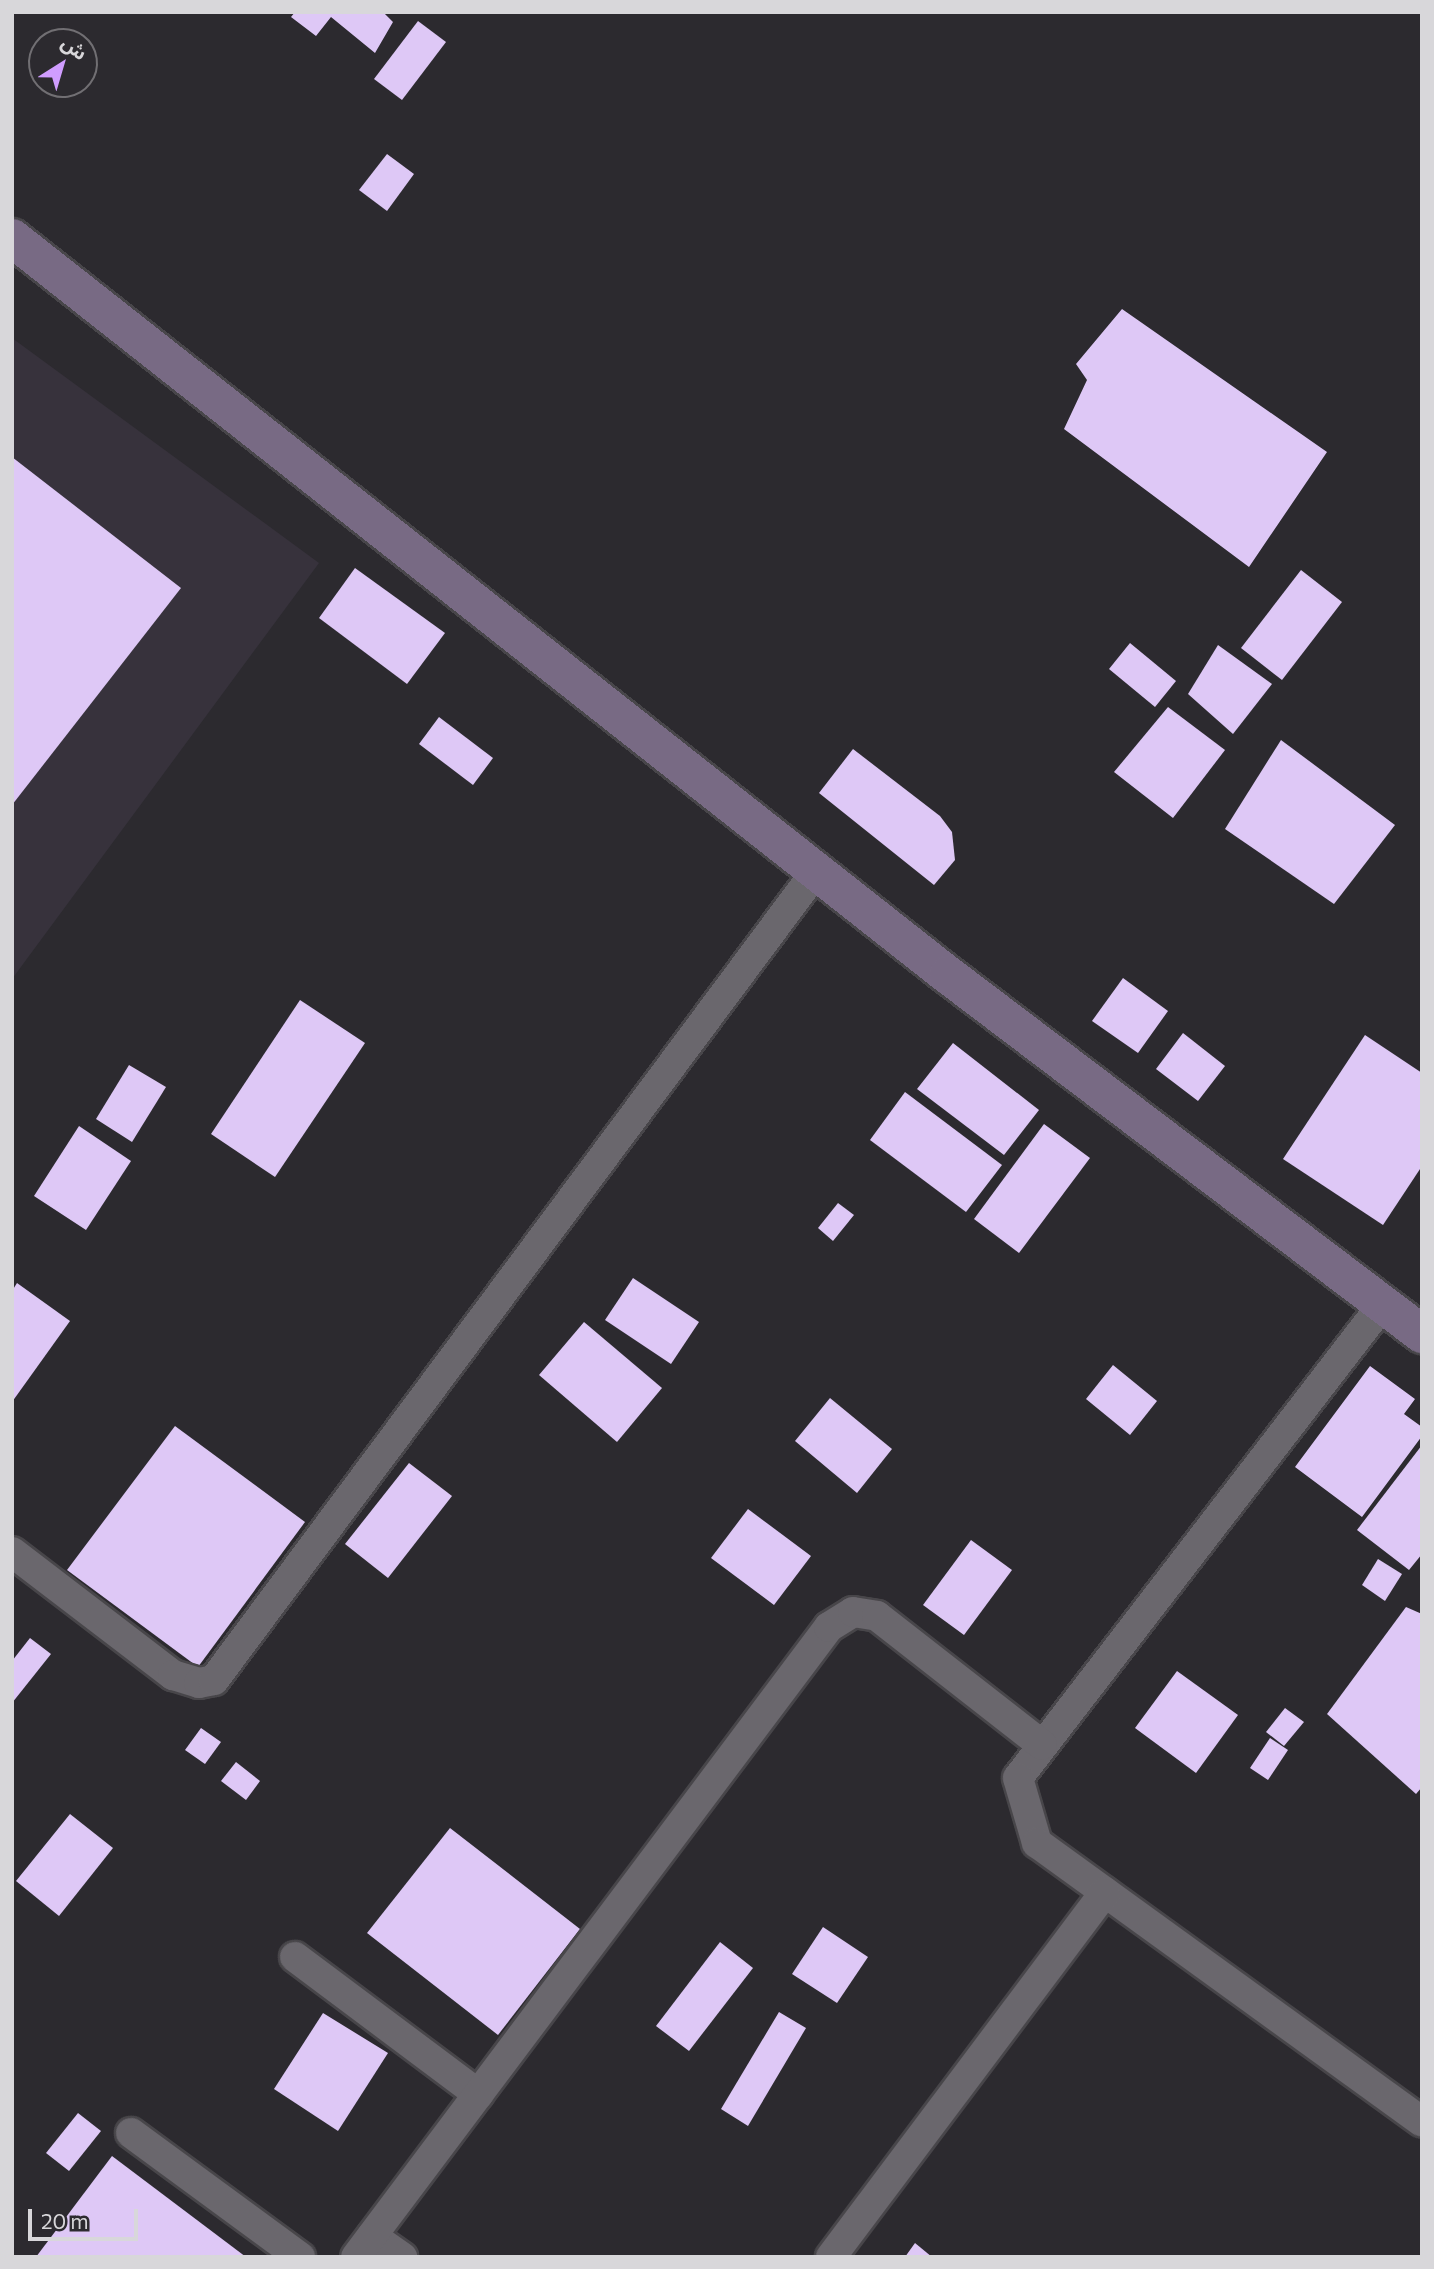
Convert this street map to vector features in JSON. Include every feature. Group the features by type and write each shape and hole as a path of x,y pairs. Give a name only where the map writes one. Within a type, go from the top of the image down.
{"main road":[{"path":"12,239 1185,1159 1422,1334"}],"street":[{"path":"12,1552 173,1675 199,1683 214,1680 817,870"},
{"path":"1383,1304 1018,1778 1037,1843 1422,2122"},
{"path":"402,2257 364,2246 829,1627 853,1612 877,1616 1042,1745"},
{"path":"831,2257 1105,1892"},
{"path":"295,1957 478,2094"},
{"path":"131,2133 300,2257"}],"shaded area":[{"path":"12,338 319,563 12,979"}],"building":[{"path":"295,12 383,12 393,22 375,53 331,17 316,36 291,17"},
{"path":"418,21 446,42 402,100 374,79"},
{"path":"387,154 414,174 387,211 359,190"},
{"path":"1122,309 1327,452 1249,567 1064,429 1087,380 1076,364"},
{"path":"12,457 181,588 12,805"},
{"path":"355,568 445,633 407,684 319,618"},
{"path":"1301,570 1342,602 1282,680 1241,648"},
{"path":"1130,643 1176,681 1155,707 1109,669"},
{"path":"1218,645 1272,684 1233,734 1188,694"},
{"path":"1168,707 1225,750 1173,818 1114,772"},
{"path":"439,717 493,758 473,785 419,744"},
{"path":"1281,740 1395,825 1334,904 1225,829"},
{"path":"853,749 940,816 952,832 955,860 934,885 819,793"},
{"path":"1123,978 1168,1011 1138,1053 1092,1021"},
{"path":"300,1000 365,1043 275,1177 211,1134"},
{"path":"1183,1033 1225,1066 1198,1101 1156,1069"},
{"path":"1365,1035 1422,1073 1422,1166 1383,1225 1283,1159"},
{"path":"953,1043 1039,1110 1004,1155 917,1089"},
{"path":"129,1065 166,1087 132,1142 96,1119"},
{"path":"905,1092 1002,1165 966,1212 870,1140"},
{"path":"1044,1124 1090,1158 1019,1253 974,1219"},
{"path":"79,1126 131,1161 86,1230 34,1196"},
{"path":"838,1203 854,1215 833,1241 818,1228"},
{"path":"633,1278 699,1322 671,1364 605,1320"},
{"path":"17,1283 70,1321 12,1402 12,1291"},
{"path":"584,1322 662,1388 617,1442 539,1375"},
{"path":"1113,1365 1157,1401 1130,1435 1086,1399"},
{"path":"1370,1366 1415,1399 1404,1414 1422,1427 1422,1436 1362,1517 1295,1467"},
{"path":"830,1398 892,1449 857,1493 795,1441"},
{"path":"175,1426 305,1522 198,1667 67,1570"},
{"path":"1422,1445 1422,1554 1409,1570 1357,1530"},
{"path":"409,1463 452,1496 388,1578 345,1544"},
{"path":"748,1509 811,1556 774,1605 711,1558"},
{"path":"971,1540 1012,1570 964,1635 923,1605"},
{"path":"1378,1559 1402,1574 1385,1601 1362,1585"},
{"path":"1406,1607 1422,1614 1422,1787 1416,1794 1327,1714"},
{"path":"30,1638 51,1654 12,1703 12,1661"},
{"path":"1177,1671 1238,1715 1196,1773 1135,1728"},
{"path":"1285,1708 1304,1722 1284,1746 1266,1732"},
{"path":"201,1728 221,1742 205,1764 185,1750"},
{"path":"1270,1738 1288,1750 1268,1780 1250,1768"},
{"path":"236,1762 260,1781 246,1800 221,1781"},
{"path":"70,1814 113,1848 59,1916 16,1881"},
{"path":"450,1828 580,1929 498,2035 367,1933"},
{"path":"823,1927 868,1957 837,2003 792,1974"},
{"path":"720,1942 753,1968 689,2051 656,2026"},
{"path":"779,2012 806,2028 748,2126 721,2109"},
{"path":"323,2013 388,2053 338,2131 274,2089"},
{"path":"78,2113 101,2131 69,2171 46,2153"},
{"path":"112,2156 246,2257 36,2257"},
{"path":"915,2243 932,2257 905,2257"}]}
